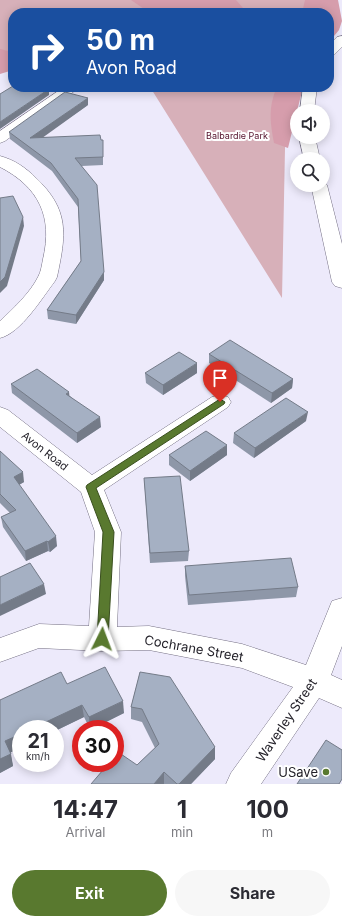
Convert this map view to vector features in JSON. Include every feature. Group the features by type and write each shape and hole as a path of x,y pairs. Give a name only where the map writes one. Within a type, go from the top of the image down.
{"street":[{"path":"334,47 342,40"},
{"path":"0,138 66,92"},
{"path":"308,104 309,92"},
{"path":"0,162 18,170 36,187 50,205 55,225 55,246 48,277 25,309 0,332"},
{"path":"321,192 342,282"},
{"path":"102,639 108,532 91,487 220,402"},
{"name":"Avon Road","path":"0,415 91,487"},
{"name":"Waverley Street","path":"242,784 314,681 342,610"},
{"name":"Cochrane Street","path":"0,650 39,636 102,639 148,638 242,656 314,681 342,695"}],"green space":[{"path":"0,0 313,0 311,8 8,8 8,51 0,50"},
{"name":"Balbardie Park","path":"153,92 288,92 286,99 282,298"}],"shaded area":[{"path":"131,0 236,0 243,8 143,8"},
{"path":"305,0 338,0 342,21 339,30 334,36 334,8 303,8"},
{"path":"0,49 8,51 8,72 0,74"},
{"path":"275,92 302,92 299,104 290,104 290,140 288,148 274,143 271,121 272,101"}],"building":[{"path":"8,89 8,92 45,92 0,122 0,94"},
{"path":"65,92 88,98 30,138 100,135 101,140 103,140 103,157 75,158 97,185 104,272 76,315 47,310 81,261 78,199 51,163 9,132"},
{"path":"13,196 23,217 5,277 0,282 0,198"},
{"path":"230,340 293,379 272,393 209,354"},
{"path":"179,352 197,363 163,385 145,373"},
{"path":"37,369 69,392 66,394 100,417 77,433 11,384"},
{"path":"286,398 308,412 255,448 234,433"},
{"path":"206,431 227,445 190,471 169,455"},
{"path":"0,451 23,472 14,477 56,536 48,542 47,541 25,551 1,517 16,510 0,494"},
{"path":"180,476 189,551 150,553 144,478"},
{"path":"291,558 298,587 189,595 185,566"},
{"path":"30,563 44,584 0,605 0,577"},
{"path":"105,667 123,701 89,717 82,705 50,720 12,720 12,738 5,741 11,754 0,759 0,700 61,672 67,684"},
{"path":"140,672 170,677 215,747 179,784 177,784 164,772 154,784 91,784 101,772 124,772 124,756 137,765 159,744 142,709 131,707"},
{"name":"USave","path":"326,740 342,750 342,779 339,784 297,784"}],"place":[{"name":"USave","path":"326,772"}],"route":[{"path":"102,639 108,532 91,487 220,402"}]}
